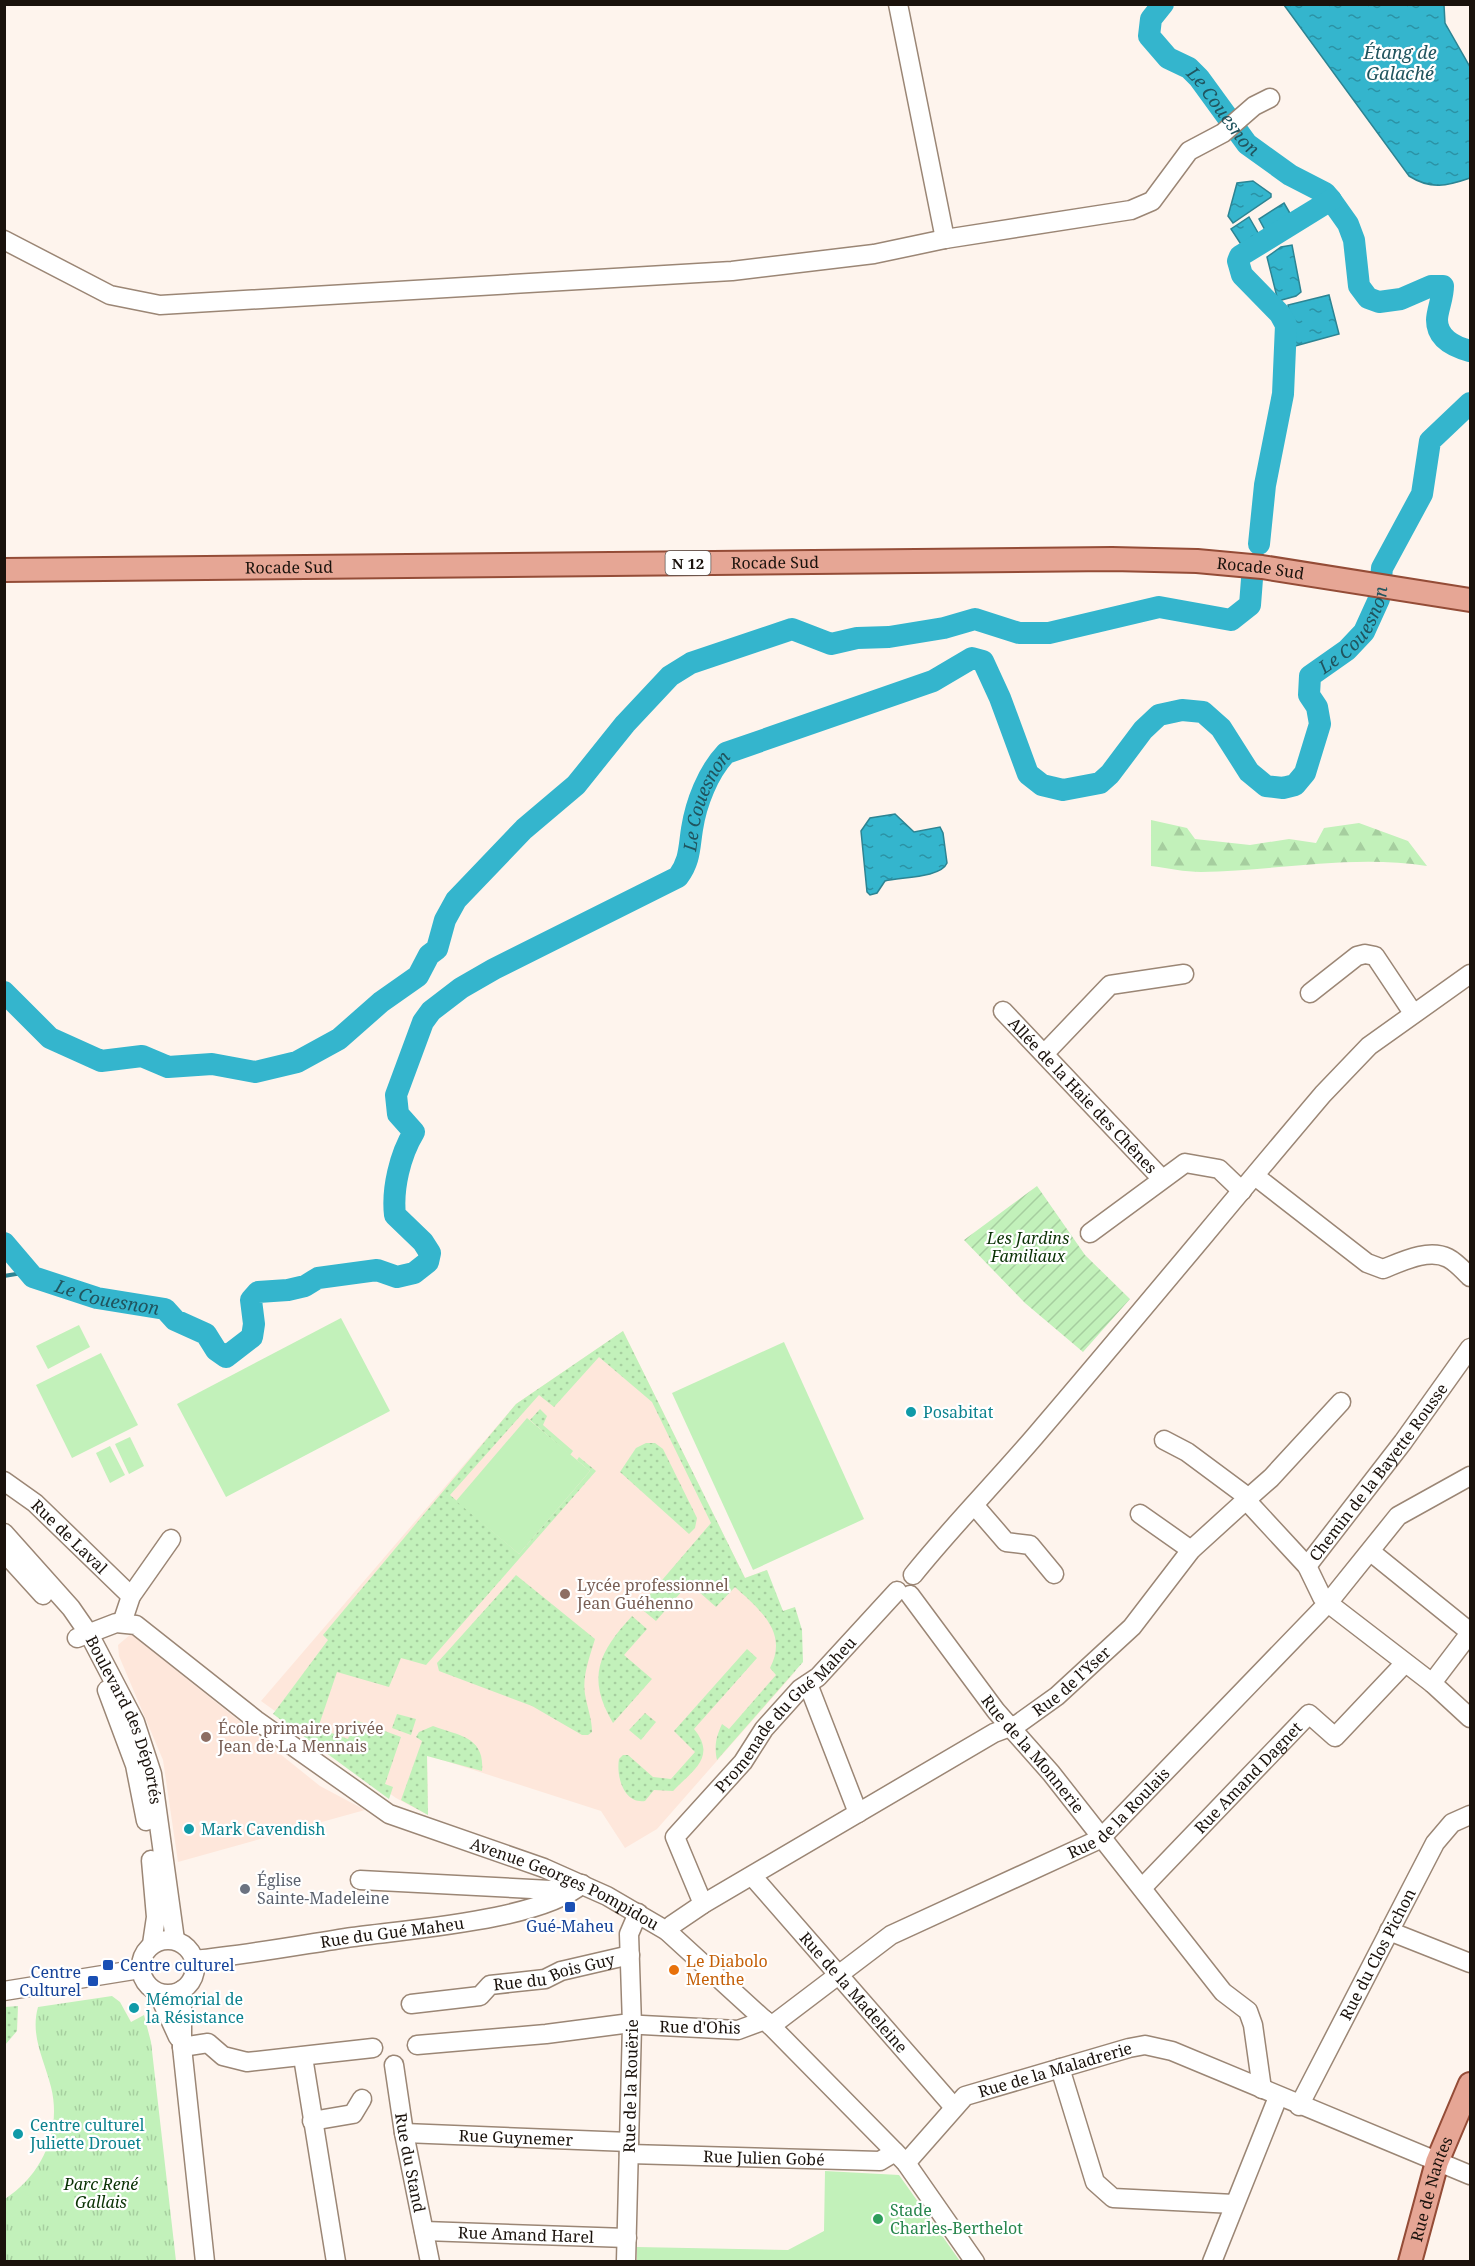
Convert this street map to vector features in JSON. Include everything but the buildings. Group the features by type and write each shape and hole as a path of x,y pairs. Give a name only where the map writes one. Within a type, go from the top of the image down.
{"main road":[{"name":"Rocade Sud","path":"4,570 1112,559 1197,561 1251,566 1470,600"},
{"name":"Rue de Nantes","path":"1410,2262 1437,2162 1470,2084"}],"street":[{"path":"898,4 945,240"},
{"path":"4,240 110,295 160,305 732,271 874,254 945,240 1131,210 1152,201 1189,151 1223,134 1270,98"},
{"path":"1310,993 1357,956 1365,954 1376,956 1413,1012"},
{"path":"1045,1053 1110,985 1184,974"},
{"path":"904,1593 915,1593 918,1583 913,1575 955,1524 975,1506 1323,1094 1369,1046 1413,1012 1470,974"},
{"name":"Allée de la Haie des Chênes","path":"1003,1011 1162,1179"},
{"path":"1090,1233 1185,1163 1219,1169 1242,1191"},
{"path":"1255,1176 1367,1263 1383,1269 1420,1256 1437,1256 1448,1258 1470,1277"},
{"name":"Chemin de la Bayette Rousse","path":"1307,1566 1403,1442 1470,1348"},
{"name":"Rue de l'Yser","path":"667,1931 672,1925 703,1904 753,1877 994,1733 1010,1727 1057,1696 1132,1627 1191,1550 1271,1478 1341,1402"},
{"path":"1164,1440 1187,1452 1247,1499 1307,1566 1322,1598 1328,1604 1432,1683 1470,1718"},
{"name":"Rue de la Roulais","path":"768,2023 838,1976 891,1935 1100,1839 1328,1604 1398,1516 1470,1476"},
{"name":"Rue de Laval","path":"4,1481 34,1503 131,1596"},
{"path":"975,1506 1006,1542 1030,1545 1054,1574"},
{"path":"1140,1514 1191,1550"},
{"name":"Boulevard des Déportés","path":"4,1533 71,1608 114,1706 145,1807 154,1888 156,1929 152,1944"},
{"path":"83,1636 122,1623 131,1596 171,1539"},
{"name":"Boulevard des Déportés","path":"4,1552 83,1636 135,1722 152,1774 175,1940"},
{"path":"1371,1552 1470,1633 1432,1683"},
{"name":"Rue de la Monnerie","path":"904,1593 1010,1727 1051,1773 1100,1839 1142,1888 1222,1992 1248,2011 1270,2093"},
{"name":"Promenade du Gué Maheu","path":"703,1904 675,1837 743,1762 764,1729 800,1689 904,1593"},
{"name":"Avenue Georges Pompidou","path":"122,1623 143,1629 199,1677 256,1720 389,1814 544,1868 582,1884 667,1931 768,2023 901,2158 975,2262"},
{"name":"Rue Amand Dagnet","path":"1142,1888 1309,1714 1335,1737 1405,1664"},
{"path":"808,1684 858,1813"},
{"name":"Rue du Clos Pichon","path":"1299,2106 1435,1843 1452,1823 1470,1815"},
{"name":"Rue de la Madeleine","path":"753,1877 953,2106"},
{"path":"360,1880 551,1890 564,1895"},
{"name":"Rue du Gué Maheu","path":"194,1960 529,1909 564,1895 582,1884"},
{"name":"Rue de la Rouërie","path":"626,2262 632,2025 629,1934 638,1913"},
{"path":"1389,1931 1470,1963"},
{"path":"158,1993 170,1994 182,1990 193,1977 194,1960 183,1944 175,1940 167,1939 152,1944 143,1955 140,1969 143,1979 158,1993 182,2047"},
{"name":"Rue du Bois Guy","path":"411,2004 480,1996 490,1985 545,1979 561,1971 630,1955"},
{"path":"4,1991 140,1969"},
{"path":"182,1990 182,2047 205,2262"},
{"name":"Rue d'Ohis","path":"632,2025 738,2030 768,2023"},
{"path":"417,2045 632,2025"},
{"path":"182,2047 208,2043 223,2056 247,2062 373,2048"},
{"name":"Rue de la Maladrerie","path":"901,2158 965,2096 1145,2045 1172,2052 1470,2175"},
{"path":"303,2057 336,2262"},
{"name":"Rue du Stand","path":"394,2065 404,2133 430,2262"},
{"path":"1060,2068 1095,2182 1113,2198 1234,2205"},
{"path":"1212,2262 1234,2205 1270,2093"},
{"path":"312,2121 353,2114 362,2099"},
{"name":"Rue Guynemer","path":"404,2133 629,2148"},
{"name":"Rue Julien Gobé","path":"629,2148 880,2161 901,2158"},
{"name":"Rue Amand Harel","path":"424,2231 627,2238"}],"shaded area":[{"name":"Lycée professionnel Jean Guéhenno","path":"623,1331 745,1578 767,1570 795,1672 657,1829 625,1848 601,1811 427,1755 428,1815 396,1798 261,1701 516,1404"},
{"name":"École primaire privée Jean de La Mennais","path":"131,1634 320,1786 365,1810 178,1862 163,1760 119,1656 118,1645"}],"green space":[{"path":"1151,820 1187,828 1195,839 1250,845 1289,839 1316,843 1324,828 1359,823 1408,841 1427,866 1342,862 1201,872 1151,866"},
{"name":"Les Jardins Familiaux","path":"1037,1186 1085,1255 1130,1299 1083,1352 1025,1303 964,1240"},
{"path":"341,1318 390,1411 226,1497 177,1404"},
{"path":"79,1325 90,1347 48,1369 36,1346"},
{"path":"623,1331 745,1578 767,1570 783,1611 795,1607 802,1630 803,1662 717,1760 716,1742 722,1724 729,1729 776,1675 770,1668 775,1655 774,1632 762,1613 735,1587 716,1607 689,1583 656,1621 639,1607 711,1523 652,1402 599,1357 554,1407 539,1395 450,1495 519,1554 590,1471 577,1460 579,1457 596,1471 426,1665 401,1658 389,1687 337,1672 318,1728 348,1739 355,1720 401,1737 385,1784 393,1787 389,1799 273,1714 328,1640 323,1635 516,1404"},
{"path":"784,1342 864,1519 753,1570 672,1393"},
{"path":"101,1353 138,1425 72,1458 36,1385"},
{"path":"540,1409 547,1416 543,1425 573,1451 570,1455 530,1420"},
{"path":"527,1418 590,1471 519,1554 456,1501"},
{"path":"130,1437 144,1466 129,1474 115,1444"},
{"path":"646,1443 655,1443 663,1449 697,1518 695,1528 689,1534 620,1472 636,1448"},
{"path":"110,1446 125,1475 110,1483 96,1453"},
{"path":"516,1575 595,1639 585,1680 585,1694 592,1727 592,1732 588,1735 582,1735 532,1706 439,1671 437,1663"},
{"path":"632,1616 647,1629 624,1655 652,1679 613,1723 600,1692 598,1678 600,1666 611,1641"},
{"path":"747,1649 757,1658 694,1729 701,1739 703,1748 700,1763 673,1791 654,1790 645,1801 632,1798 620,1781 619,1759 623,1755 628,1755 653,1777 671,1779 695,1752 674,1731"},
{"path":"645,1713 656,1722 641,1740 629,1730"},
{"path":"397,1714 416,1719 411,1735 392,1728"},
{"path":"433,1726 461,1736 475,1744 482,1760 482,1771 427,1756 428,1815 401,1800 422,1741 416,1737 419,1732"},
{"name":"Parc René Gallais","path":"112,1996 120,2002 131,2022 144,2015 151,2042 176,2261 5,2262 5,2199 29,2178 39,2165 51,2135 54,2120 51,2087 37,2038 38,2007"},
{"path":"18,2006 17,2031 5,2045 5,2007"},
{"path":"122,2122 125,2146 84,2152 81,2128"},
{"name":"Stade Charles-Berthelot","path":"825,2171 899,2175 960,2261 637,2261 637,2247 788,2250 824,2231"}],"water":[{"name":"Étang de Galaché","path":"1284,5 1444,5 1445,23 1470,67 1470,178 1454,183 1432,185 1409,176"},
{"path":"1253,181 1271,194 1271,197 1233,223 1228,216 1237,183"},
{"path":"1284,203 1291,215 1266,232 1259,219"},
{"path":"1249,217 1261,238 1244,249 1231,229"},
{"path":"1292,245 1301,292 1296,296 1278,301 1267,257 1281,247"},
{"path":"1329,295 1339,334 1295,346 1288,305"},
{"path":"895,814 914,832 940,827 947,863 937,872 885,881 877,893 870,895 867,892 861,831 870,818"}],"waterway":[{"name":"Le Couesnon","path":"1163,4 1151,19 1149,36 1168,58 1189,68 1199,78 1247,144 1290,175 1325,193 1331,200 1348,224 1354,240 1359,286 1368,298 1379,302 1401,299 1431,286 1443,286 1437,320 1440,332 1448,341 1470,351"},
{"name":"Le Couesnon","path":"1259,544 1265,485 1283,394 1286,325 1280,314 1242,275 1238,261 1240,256 1331,200"},
{"name":"Le Couesnon","path":"4,1243 33,1277 97,1298 165,1309 175,1320 206,1334 216,1350 226,1357 252,1337 254,1324 251,1300 258,1292 288,1290 305,1286 318,1278 377,1270 397,1277 414,1273 428,1262 430,1253 423,1242 395,1215 398,1172 414,1132 398,1114 396,1095 423,1022 431,1011 461,988 494,969 678,877 687,860 700,799 708,779 726,753 933,681 972,658 983,661 1000,698 1028,774 1042,785 1063,790 1100,783 1110,774 1143,730 1159,715 1182,710 1203,712 1221,728 1249,772 1266,786 1283,788 1295,785 1305,773 1320,724 1317,707 1309,695 1310,676 1347,650 1364,632 1379,599 1382,568 1422,494 1430,441 1470,403"},
{"name":"Le Couesnon","path":"4,992 50,1038 101,1061 142,1056 168,1067 212,1064 255,1072 297,1062 339,1039 381,1002 418,976 429,955 437,949 445,920 456,900 524,829 576,785 625,724 670,676 691,663 792,629 831,644 857,638 889,637 944,628 975,619 1019,633 1049,633 1159,607 1231,620 1250,605 1252,579"},
{"path":"4,1276 28,1272"}],"place":[{"name":"Posabitat","path":"911,1412"},
{"name":"Lycée professionnel Jean Guéhenno","path":"565,1594"},
{"name":"École primaire privée Jean de La Mennais","path":"206,1737"},
{"name":"Mark Cavendish","path":"189,1829"},
{"name":"Église Sainte-Madeleine","path":"245,1889"},
{"name":"Gué-Maheu","path":"570,1907"},
{"name":"Centre culturel","path":"108,1965"},
{"name":"Le Diabolo Menthe","path":"674,1970"},
{"name":"Centre Culturel","path":"93,1981"},
{"name":"Mémorial de la Résistance","path":"134,2008"},
{"name":"Centre culturel Juliette Drouet","path":"18,2134"},
{"name":"Stade Charles-Berthelot","path":"878,2219"}]}
